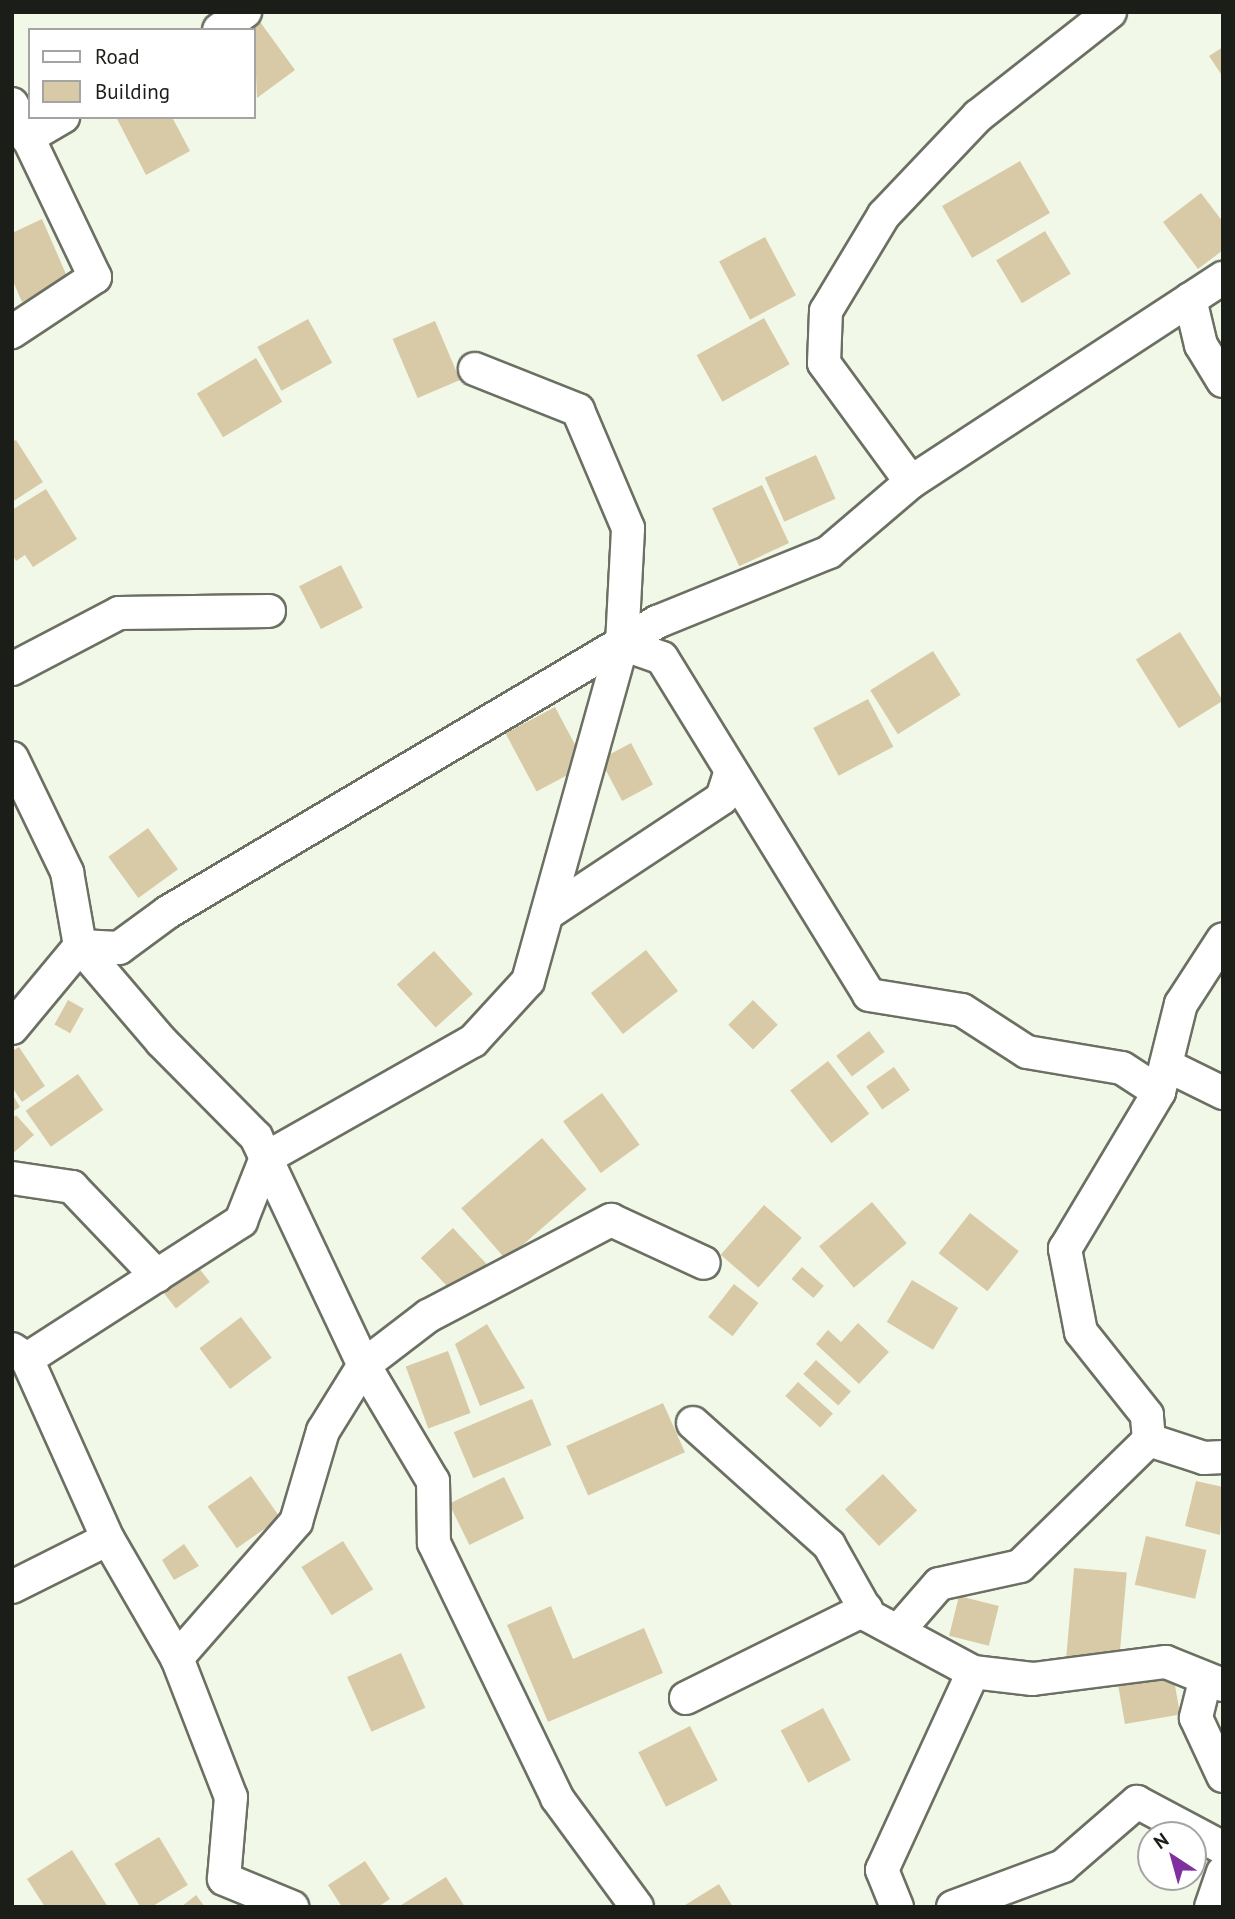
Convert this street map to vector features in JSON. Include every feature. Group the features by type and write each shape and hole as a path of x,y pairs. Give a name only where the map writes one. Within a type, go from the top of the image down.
{"street":[{"path":"222,28 245,12"},
{"path":"911,482 824,363 826,311 884,215 969,126 1110,12"},
{"path":"12,104 95,277 12,332"},
{"path":"27,138 60,119"},
{"path":"80,946 119,948 168,912 657,622 829,552 911,482 1223,278"},
{"path":"1190,299 1201,345 1223,381"},
{"path":"292,1907 224,1879 231,1797 177,1658 108,1539 20,1354 157,1276 241,1221 266,1158 473,1041 528,981 622,644 628,528 578,410 475,369"},
{"path":"12,669 119,613 269,611"},
{"path":"622,644 662,658 729,776 869,995 962,1010 1027,1052 1122,1068 1223,1093"},
{"path":"12,758 67,872 80,946 162,1042 256,1137 364,1365 433,1481 434,1543 557,1798 637,1907"},
{"path":"547,914 722,799 729,776"},
{"path":"1149,1440 1147,1415 1081,1332 1065,1249 1162,1078 1181,1004 1223,939"},
{"path":"12,1028 80,946"},
{"path":"12,1178 72,1186 157,1276"},
{"path":"177,1658 296,1522 323,1431 364,1365 428,1316 611,1220 704,1263"},
{"path":"693,1423 828,1545 866,1609 898,1631 973,1672 1033,1679 1166,1662 1214,1683 1196,1717 1223,1776"},
{"path":"1149,1440 1204,1458 1223,1457"},
{"path":"898,1631 939,1584 1020,1566 1149,1440"},
{"path":"12,1587 108,1539"},
{"path":"685,1698 866,1609"},
{"path":"897,1907 882,1870 973,1672"},
{"path":"953,1907 1063,1866 1137,1802 1223,1848"},
{"path":"1210,1907 1223,1872"}],"building":[{"path":"258,19 295,70 257,98 256,28 247,28"},
{"path":"1223,47 1223,77 1209,56"},
{"path":"117,119 173,119 190,151 146,175"},
{"path":"1020,161 1050,213 972,258 942,206"},
{"path":"1201,193 1223,222 1223,250 1198,269 1163,222"},
{"path":"42,219 69,281 22,302 12,279 12,233"},
{"path":"1045,231 1071,274 1022,303 996,260"},
{"path":"765,237 796,295 750,320 719,261"},
{"path":"764,318 790,364 722,402 697,355"},
{"path":"308,319 332,363 282,391 257,347"},
{"path":"435,321 460,380 418,398 393,339"},
{"path":"256,358 282,402 223,437 197,394"},
{"path":"16,440 43,482 12,502 12,442"},
{"path":"816,455 836,499 784,522 765,478"},
{"path":"762,485 789,543 739,566 712,508"},
{"path":"46,489 77,539 33,567 25,555 16,561 12,554 12,510"},
{"path":"341,565 363,608 321,629 299,586"},
{"path":"1180,632 1223,701 1179,728 1136,660"},
{"path":"933,651 961,695 898,734 870,690"},
{"path":"868,699 893,747 839,776 813,728"},
{"path":"555,707 586,765 537,792 506,733"},
{"path":"631,743 653,784 622,801 600,759"},
{"path":"148,828 178,869 138,898 108,857"},
{"path":"646,950 678,991 623,1034 591,993"},
{"path":"434,951 473,994 436,1028 397,984"},
{"path":"68,1000 84,1009 70,1033 54,1024"},
{"path":"753,1000 778,1025 753,1049 728,1025"},
{"path":"869,1031 885,1052 852,1076 836,1056"},
{"path":"19,1047 45,1086 22,1102 12,1087 12,1051"},
{"path":"828,1061 869,1114 831,1143 790,1091"},
{"path":"894,1067 910,1090 882,1109 866,1087"},
{"path":"78,1074 103,1110 51,1147 26,1111"},
{"path":"602,1093 640,1145 601,1173 563,1121"},
{"path":"12,1094 20,1107 12,1112"},
{"path":"16,1115 34,1135 12,1154 12,1119"},
{"path":"542,1138 587,1189 506,1260 461,1208"},
{"path":"872,1202 907,1243 854,1288 819,1246"},
{"path":"764,1205 802,1238 758,1288 721,1255"},
{"path":"970,1213 1019,1251 987,1291 939,1253"},
{"path":"453,1228 491,1269 459,1299 421,1258"},
{"path":"195,1263 210,1282 176,1308 161,1289"},
{"path":"802,1267 824,1286 813,1298 792,1279"},
{"path":"912,1280 958,1308 933,1350 887,1322"},
{"path":"734,1284 758,1303 733,1336 708,1317"},
{"path":"241,1317 272,1358 230,1389 199,1348"},
{"path":"858,1323 889,1352 859,1384 816,1344 828,1330 841,1342"},
{"path":"487,1324 525,1388 480,1406 455,1344"},
{"path":"448,1351 471,1413 428,1428 406,1366"},
{"path":"816,1360 851,1391 838,1406 803,1374"},
{"path":"798,1382 833,1413 820,1428 785,1396"},
{"path":"532,1399 552,1445 473,1478 454,1432"},
{"path":"663,1403 685,1452 588,1495 566,1446"},
{"path":"883,1474 917,1511 879,1546 845,1509"},
{"path":"251,1476 280,1518 237,1548 208,1506"},
{"path":"504,1477 524,1518 469,1545 449,1504"},
{"path":"1196,1481 1223,1487 1220,1535 1185,1526"},
{"path":"1146,1536 1206,1550 1195,1599 1135,1585"},
{"path":"343,1541 373,1589 332,1615 301,1567"},
{"path":"184,1544 199,1566 174,1580 162,1560"},
{"path":"1074,1568 1127,1573 1119,1660 1066,1656"},
{"path":"959,1596 999,1606 989,1646 949,1636"},
{"path":"551,1606 573,1659 644,1628 663,1673 548,1722 507,1625"},
{"path":"401,1653 425,1708 372,1732 347,1677"},
{"path":"1173,1674 1180,1714 1125,1724 1118,1684"},
{"path":"823,1708 851,1760 808,1783 781,1731"},
{"path":"690,1726 718,1780 666,1807 638,1752"},
{"path":"159,1837 188,1885 151,1907 140,1907 114,1864"},
{"path":"72,1850 108,1907 45,1907 27,1879"},
{"path":"365,1861 390,1899 378,1907 342,1907 328,1885"},
{"path":"446,1877 465,1907 398,1907"},
{"path":"719,1884 733,1907 682,1907"},
{"path":"196,1895 205,1907 181,1907"}]}
